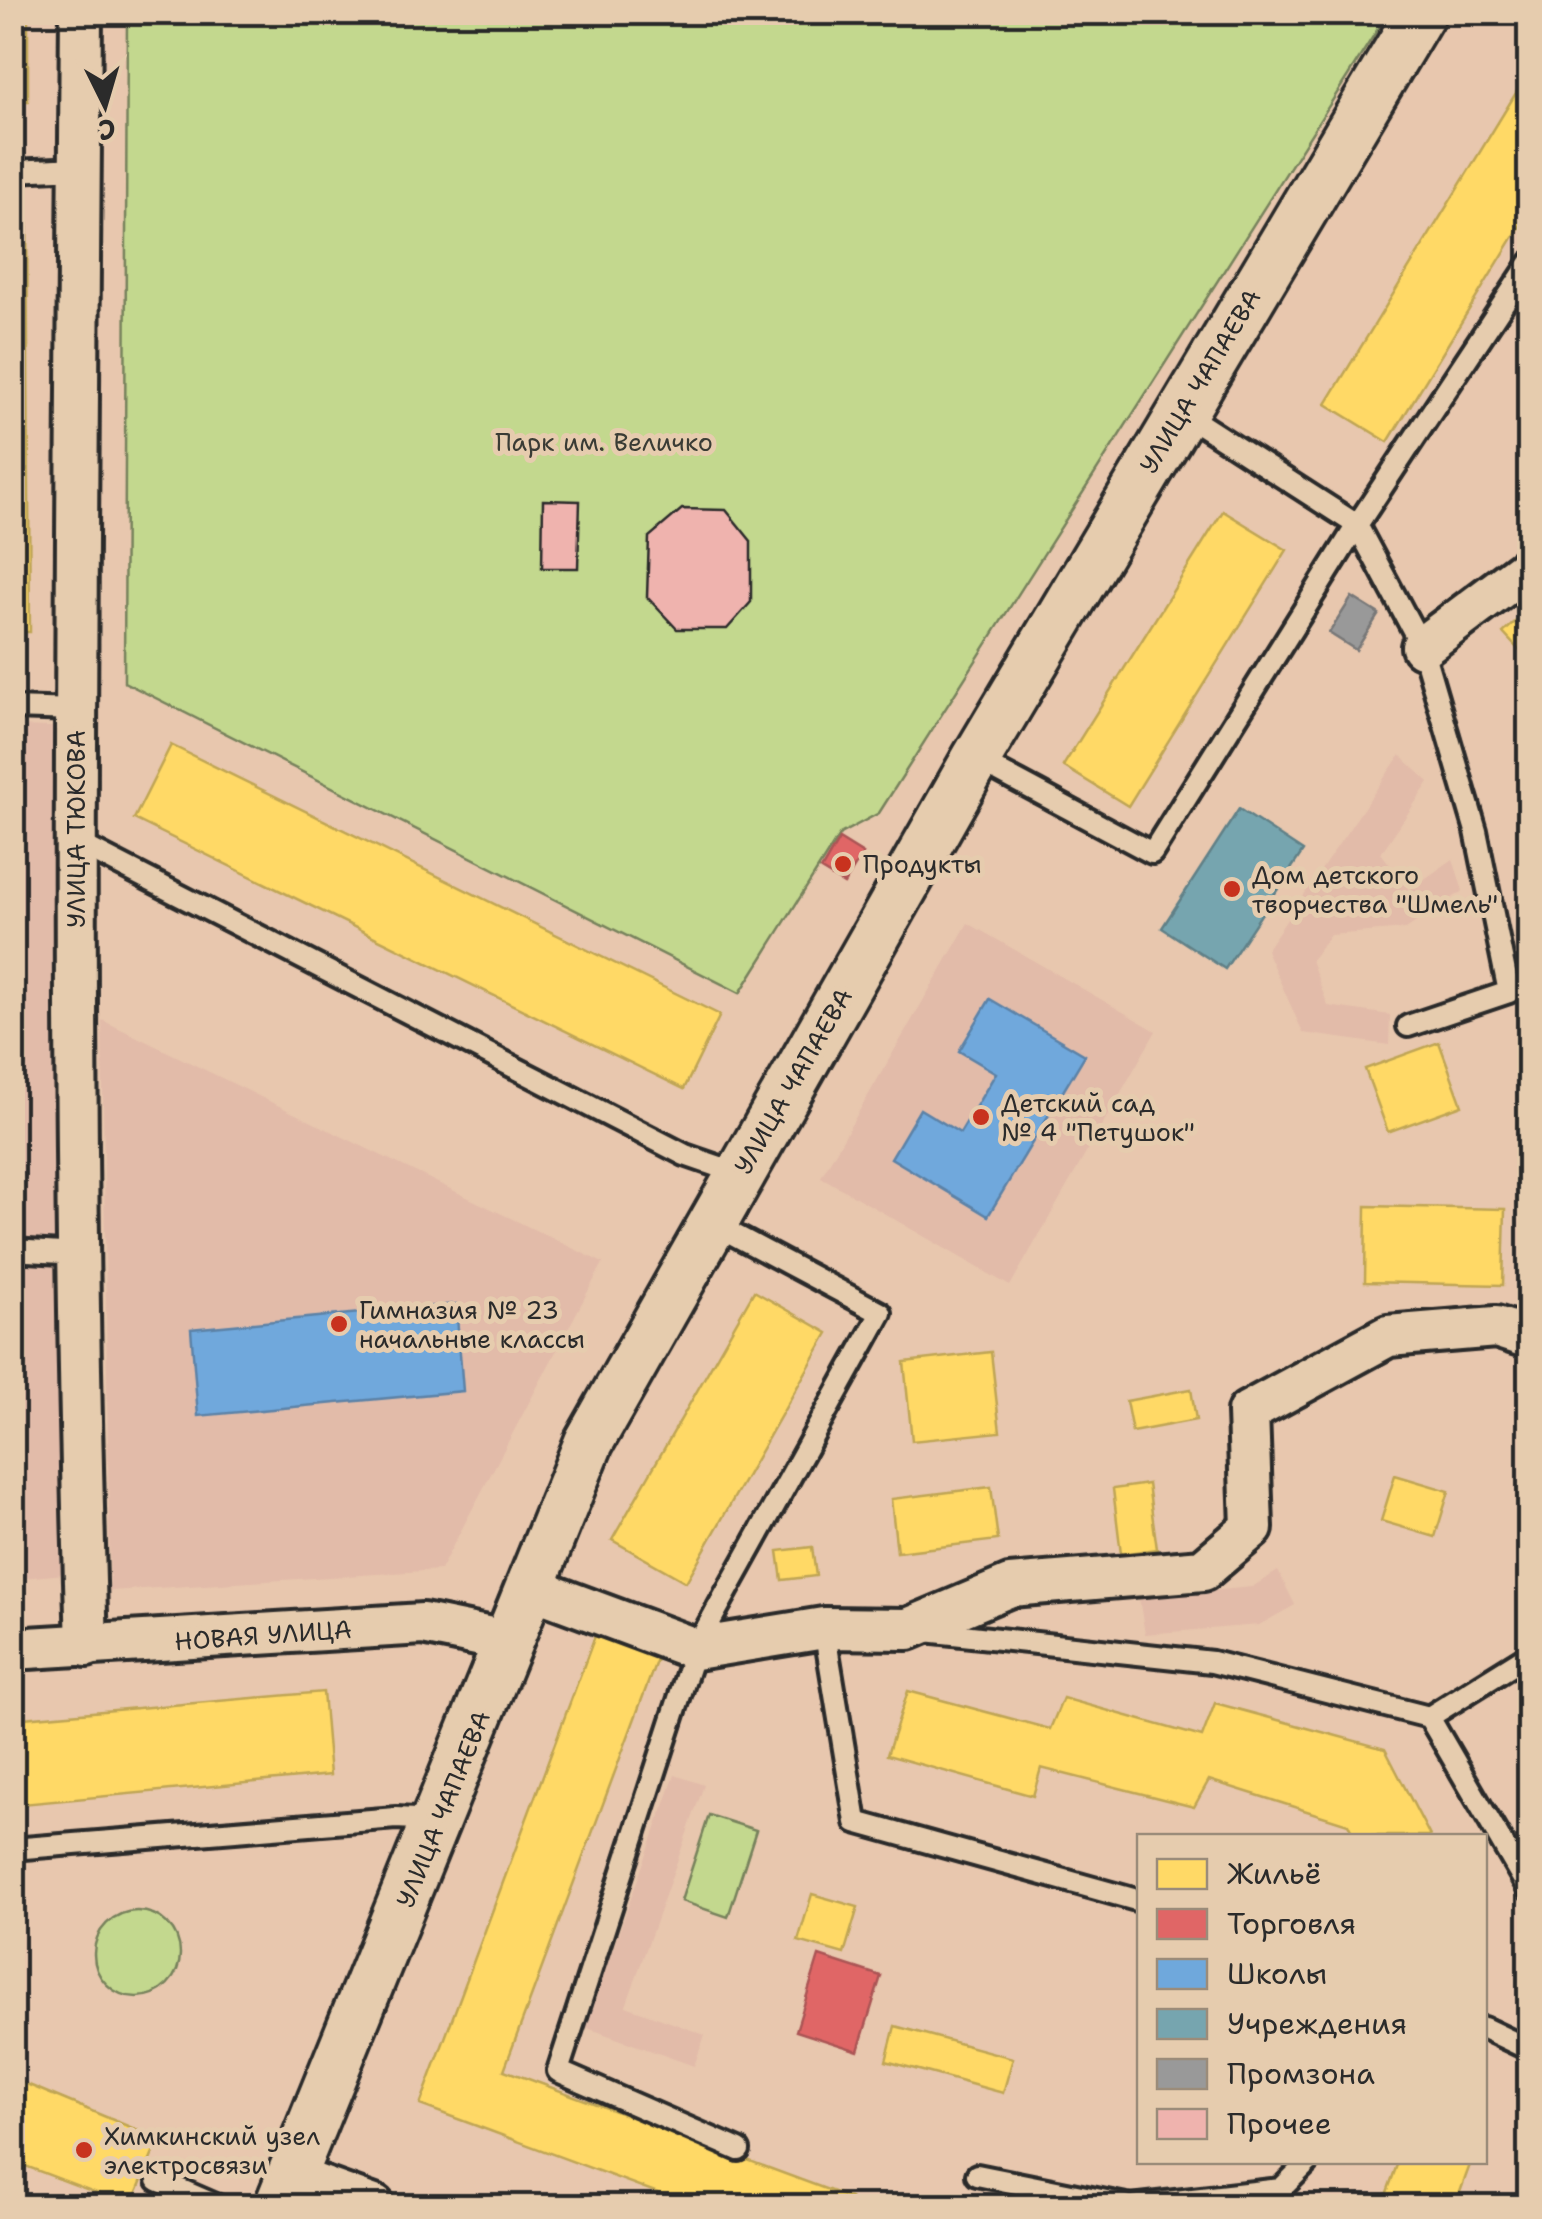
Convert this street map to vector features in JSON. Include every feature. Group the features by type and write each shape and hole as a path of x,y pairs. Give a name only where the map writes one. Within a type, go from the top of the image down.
{"street":[{"name":"УЛИЦА ТЮКОВА","path":"82,12 76,842 78,1254 87,1646"},
{"name":"УЛИЦА ЧАПАЕВА","path":"285,2191 439,1820 589,1442 976,759 1421,12"},
{"path":"1422,647 1530,566"},
{"path":"534,1578 550,1595 695,1649 824,1628 908,1630 1010,1586 1202,1570 1252,1528 1248,1412 1388,1336 1496,1327 1530,1338"},
{"name":"НОВАЯ УЛИЦА","path":"12,1649 423,1624 511,1642"},
{"path":"285,2191 374,2206"}],"lane":[{"path":"12,170 80,168"},
{"path":"976,759 1152,853 1357,525 1530,262"},
{"path":"1181,412 1357,525 1422,647 1476,831 1508,992 1408,1026"},
{"path":"12,708 76,710"},
{"path":"76,842 684,1155 740,1174"},
{"path":"712,1224 881,1312 695,1649 558,2071 740,2150"},
{"path":"12,1250 78,1254"},
{"path":"824,1628 856,1822 1137,1900"},
{"path":"908,1630 1212,1662 1428,1718 1530,1891"},
{"path":"1428,1718 1530,1654"},
{"path":"12,1849 396,1818 439,1820"},
{"path":"1487,2029 1530,2050"},
{"path":"977,2174 1131,2206 1281,2190 1306,2164"},
{"path":"158,2180 218,2206"}],"shaded area":[{"path":"13,726 52,727 64,1574 13,1579"},
{"path":"1400,755 1429,782 1381,853 1409,890 1453,859 1463,891 1406,929 1330,935 1311,960 1328,1006 1390,1015 1389,1045 1303,1033 1266,950"},
{"name":"Детский сад № 4 \"Петушок\"","path":"968,923 1156,1031 1010,1286 821,1177"},
{"name":"Гимназия № 23 начальные классы","path":"102,1020 603,1263 440,1570 110,1591"},
{"path":"1278,1571 1295,1605 1259,1625 1145,1634 1139,1598 1252,1587"},
{"path":"675,1775 704,1785 626,2006 705,2035 694,2066 585,2027"}],"green space":[{"name":"Парк им. Величко","path":"127,13 1388,13 879,813 840,834 740,993 124,682"},
{"path":"709,1815 756,1830 728,1917 681,1901"},
{"path":"137,1911 161,1918 173,1930 180,1954 173,1978 161,1990 137,1997 113,1990 101,1978 94,1954 101,1930 113,1918"}],"building: Жильё":[{"path":"12,12 28,12 28,101 12,101"},
{"path":"1530,70 1530,210 1388,442 1326,404"},
{"path":"12,210 27,210 30,632 12,632"},
{"path":"1223,511 1287,550 1128,806 1063,766"},
{"path":"1530,608 1530,662 1503,633"},
{"path":"171,745 720,1015 684,1089 134,819"},
{"path":"1439,1042 1462,1105 1388,1132 1365,1069"},
{"path":"1366,1206 1505,1209 1503,1285 1365,1282"},
{"path":"754,1291 828,1333 686,1582 612,1540"},
{"path":"991,1352 1000,1432 912,1441 904,1362"},
{"path":"1191,1389 1196,1420 1132,1432 1126,1401"},
{"path":"1395,1475 1449,1491 1435,1537 1381,1521"},
{"path":"1148,1484 1157,1549 1121,1554 1113,1489"},
{"path":"991,1487 998,1540 897,1552 891,1499"},
{"path":"812,1547 816,1576 782,1580 778,1551"},
{"path":"596,1633 658,1656 504,2070 850,2198 847,2206 693,2206 420,2105"},
{"path":"908,1691 1050,1729 1063,1698 1202,1737 1215,1703 1385,1749 1429,1834 1353,1834 1348,1824 1209,1780 1194,1807 1041,1768 1033,1796 887,1755"},
{"path":"323,1692 330,1775 12,1805 12,1719"},
{"path":"812,1894 858,1907 844,1954 798,1941"},
{"path":"895,2026 1013,2058 1003,2093 886,2061"},
{"name":"Химкинский узел электросвязи","path":"12,2078 159,2139 131,2206 12,2161"},
{"path":"1397,2164 1470,2164 1455,2206 1382,2206"}],"building: Торговля":[{"path":"839,839 863,854 844,884 821,870"},
{"path":"819,1956 881,1976 858,2051 796,2031"}],"building: Школы":[{"path":"990,999 1085,1055 988,1216 891,1158 920,1109 960,1133 996,1073 959,1051"},
{"path":"456,1304 463,1391 198,1416 191,1329"}],"building: Учреждения":[{"name":"Дом детского творчества \"Шмель\"","path":"1239,809 1303,851 1225,969 1162,928"}],"building: Промзона":[{"path":"1352,597 1379,614 1356,650 1329,633"}],"building: Прочее":[{"path":"543,500 580,501 578,568 542,568"},
{"path":"682,509 726,510 751,541 751,602 727,629 677,629 647,597 649,537"}],"place":[{"name":"Продукты","path":"843,864"},
{"name":"Дом детского творчества \"Шмель\"","path":"1232,889"},
{"name":"Детский сад № 4 \"Петушок\"","path":"981,1117"},
{"name":"Гимназия № 23 начальные классы","path":"339,1324"},
{"name":"Химкинский узел электросвязи","path":"84,2150"}]}
